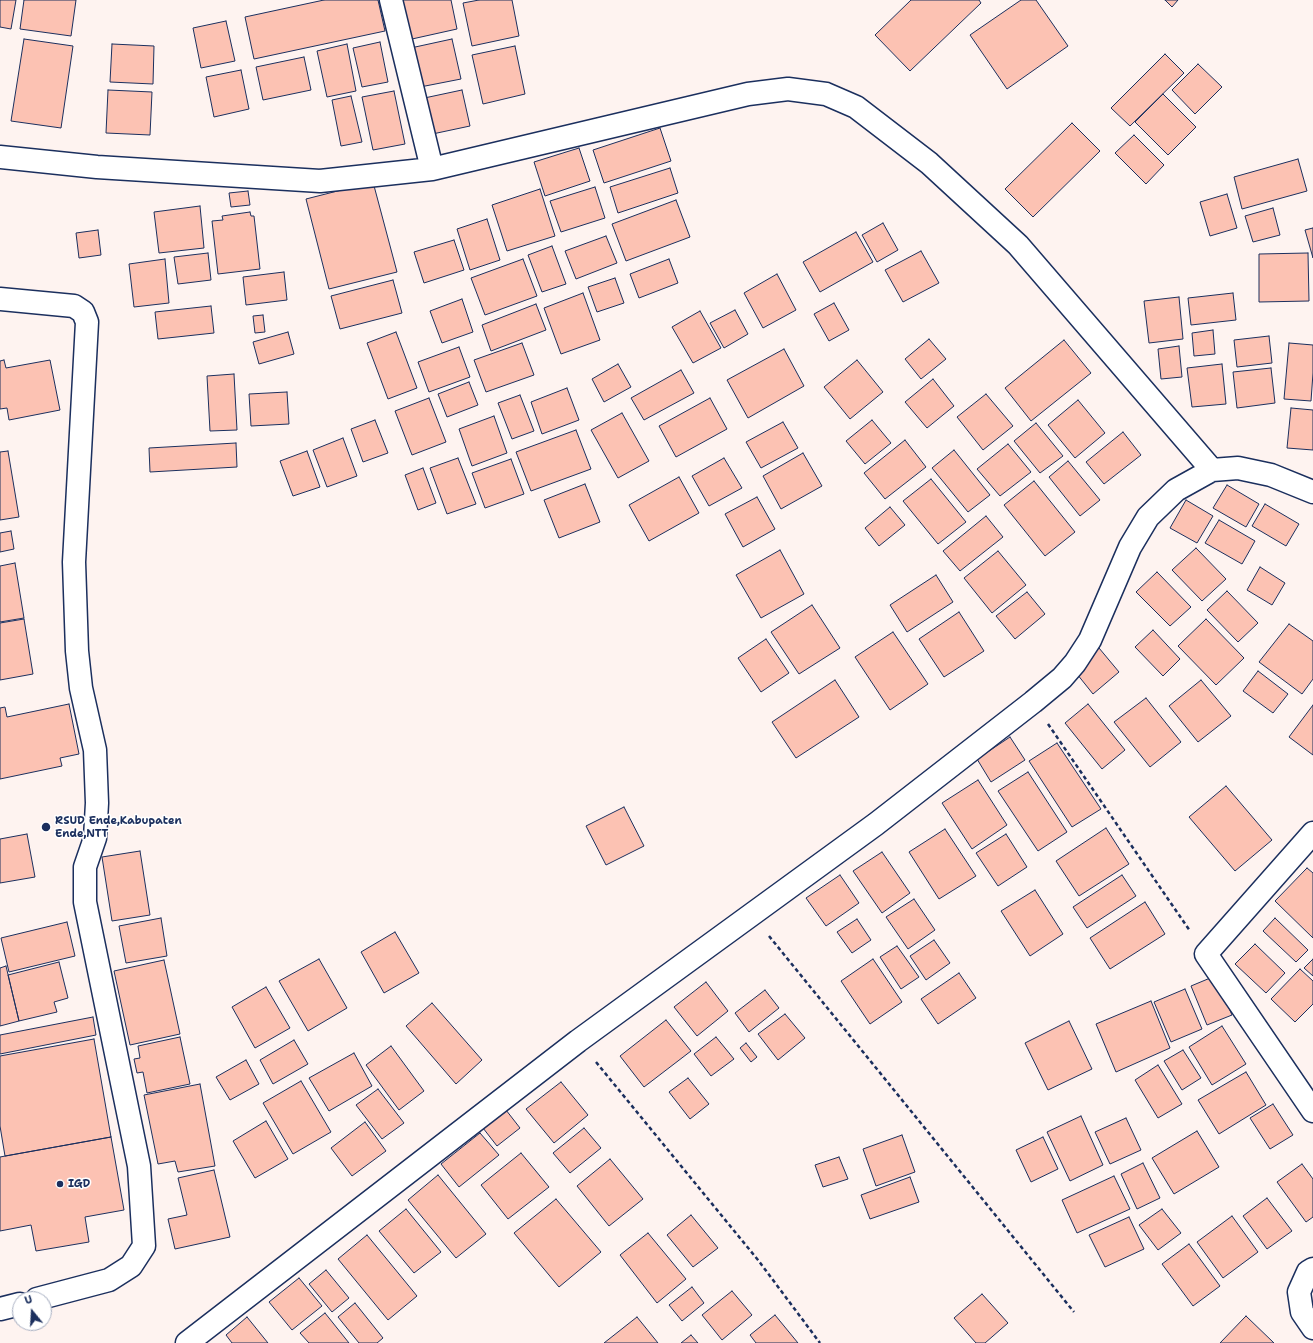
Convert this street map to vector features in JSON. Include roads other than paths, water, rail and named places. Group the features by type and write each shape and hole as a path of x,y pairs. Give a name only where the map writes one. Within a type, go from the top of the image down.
{"street":[{"path":"391,0 432,169"},
{"path":"0,157 97,167 320,181 432,169 748,94 788,89 826,94 856,107 923,159 1018,245 1212,470"},
{"path":"0,299 74,306 83,312 87,322 74,562 77,651 81,688 95,750 97,802 95,838 85,866 85,902 139,1166 144,1246 131,1266 109,1280 52,1295"},
{"path":"189,1342 578,1041 876,824 1062,678 1075,663 1090,640 1130,547 1148,517 1176,490 1212,470 1238,468 1271,475 1313,492"},
{"path":"1313,833 1206,954 1313,1111"},
{"path":"1313,1269 1308,1272 1299,1292 1302,1312 1313,1328"},
{"path":"0,1309 12,1306"}],"place":[{"name":"RSUD Ende,Kabupaten Ende,NTT","path":"46,827"},
{"name":"IGD","path":"60,1184"}]}
